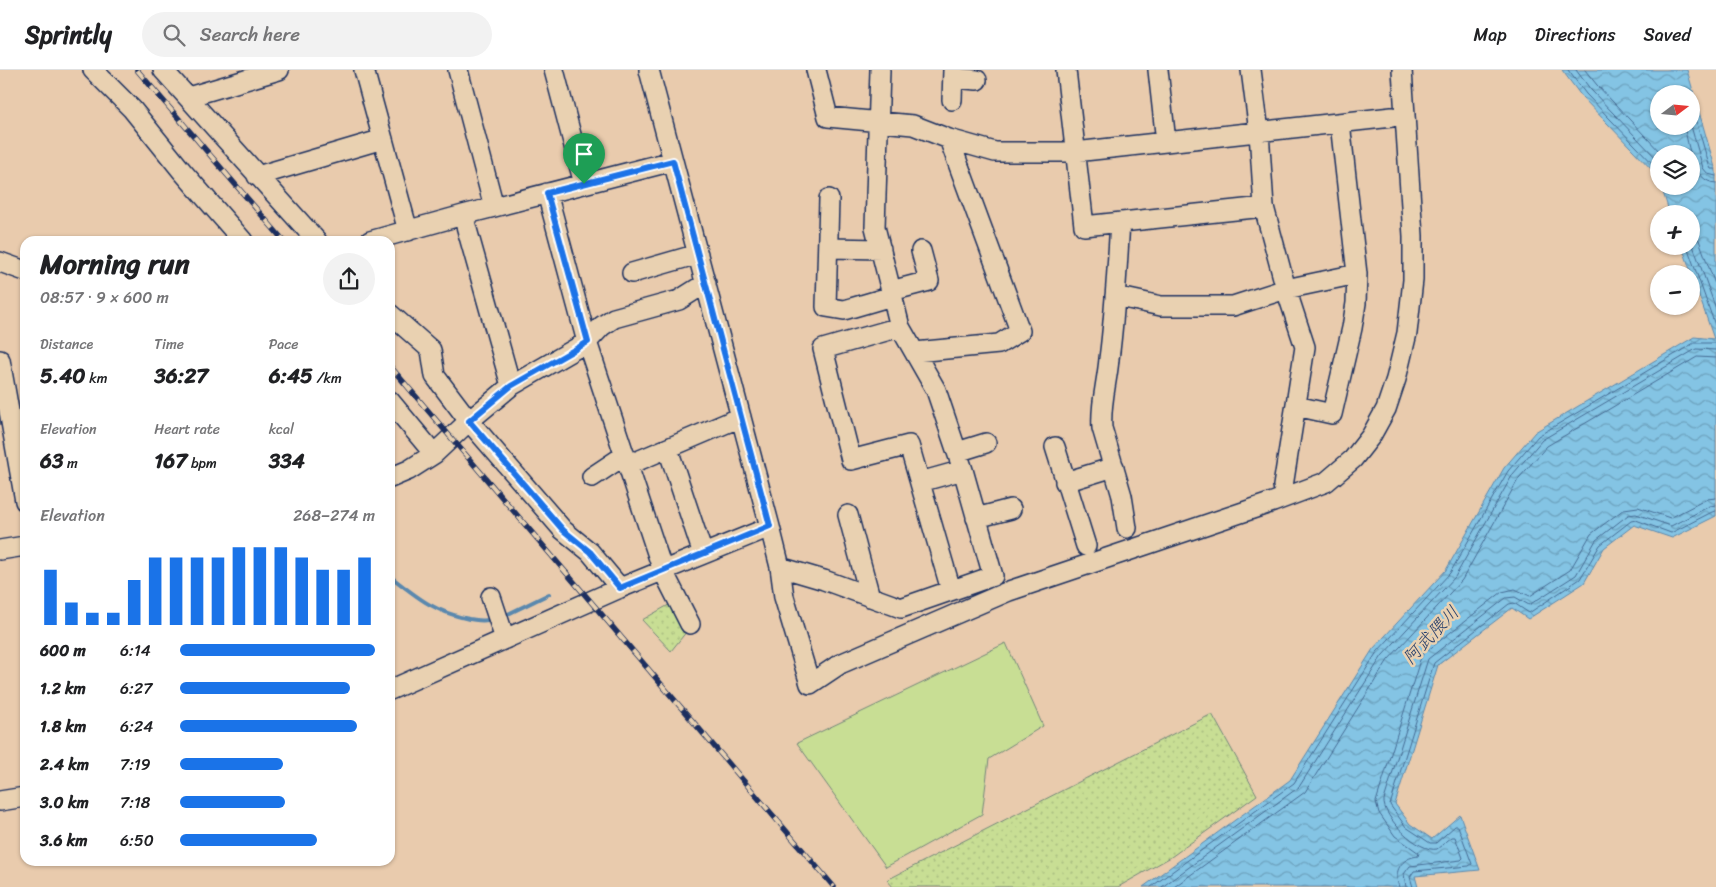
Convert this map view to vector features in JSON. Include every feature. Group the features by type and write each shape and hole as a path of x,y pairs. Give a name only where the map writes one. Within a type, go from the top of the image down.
{"street":[{"path":"93,70 132,109 182,171 239,236"},
{"path":"163,70 312,236"},
{"path":"364,70 408,231"},
{"path":"458,70 494,207"},
{"path":"554,70 584,184"},
{"path":"649,70 770,526 780,566 784,597 810,684 840,664 1009,591 1274,502 1326,482 1352,458 1371,436 1386,409 1396,379 1407,332 1413,280 1413,236 1402,70"},
{"path":"816,70 828,117 913,125 948,139 995,152 1075,152 1392,118"},
{"path":"780,566 901,608 993,576 963,470 936,390 900,328 875,227 880,70"},
{"path":"1066,70 1084,226 1264,207"},
{"path":"1158,70 1166,142"},
{"path":"1251,70 1259,132 1264,207 1286,289 1305,347 1283,486"},
{"path":"188,97 273,71"},
{"path":"952,100 953,74 977,80"},
{"path":"1296,406 1332,414 1352,328 1356,302 1357,274 1340,123"},
{"path":"258,176 382,139"},
{"path":"915,352 999,344 1020,331 948,139"},
{"path":"389,236 673,161"},
{"path":"547,193 588,342 663,571 690,624"},
{"path":"829,199 826,307 844,310 929,282 921,250"},
{"path":"463,215 511,386"},
{"path":"1120,222 1109,361 1102,399 1101,417 1102,428 1122,496 1127,528"},
{"path":"829,248 880,248"},
{"path":"632,273 698,254"},
{"path":"0,262 20,269"},
{"path":"1115,296 1161,306 1233,306 1286,289 1357,274"},
{"path":"395,476 409,470 434,454 469,421 511,386 588,342 602,326 614,318 679,300 706,283"},
{"path":"395,318 431,350 435,376 469,421 563,530 590,552 620,588"},
{"path":"900,328 823,349 851,460 908,445 951,590"},
{"path":"0,360 20,473"},
{"path":"395,407 434,454"},
{"path":"592,477 627,460 668,449 741,417"},
{"path":"957,452 986,443"},
{"path":"1055,446 1086,546"},
{"path":"668,449 703,554"},
{"path":"1065,482 1114,467"},
{"path":"920,482 963,470"},
{"path":"976,518 1011,509"},
{"path":"848,515 870,597"},
{"path":"395,688 620,588 770,526"},
{"path":"0,550 20,547"},
{"path":"491,597 505,639"},
{"path":"0,801 20,798"}],"green space":[{"path":"674,602 687,631 671,651 642,620"},
{"path":"1006,643 1043,726 989,759 982,814 886,867 797,743"},
{"path":"1212,714 1257,795 1171,857 1118,887 893,887 887,880"}],"water":[{"name":"阿武隈川","path":"1562,70 1687,70 1691,85 1650,85 1650,135 1700,135 1700,115 1716,171 1716,516 1672,538 1634,525 1604,548 1584,583 1528,619 1512,608 1438,665 1395,804 1410,824 1432,839 1460,815 1480,870 1415,876 1418,887 1143,887 1290,780 1373,649 1446,570 1504,468 1535,432 1694,337 1714,339 1700,298 1700,265 1689,265 1685,255 1700,255 1700,205 1667,205 1664,195 1700,195 1700,145 1650,145 1650,168 1582,97"}],"waterway":[{"path":"395,580 426,603 436,608 469,619 484,621 492,619"},
{"path":"504,616 549,594"}],"railway":[{"path":"137,70 280,236"},
{"path":"395,372 834,887"}],"route":[{"path":"673,161 770,526 620,588 590,552 563,530 469,421 511,386 588,342 547,193 584,184 673,161"}]}
